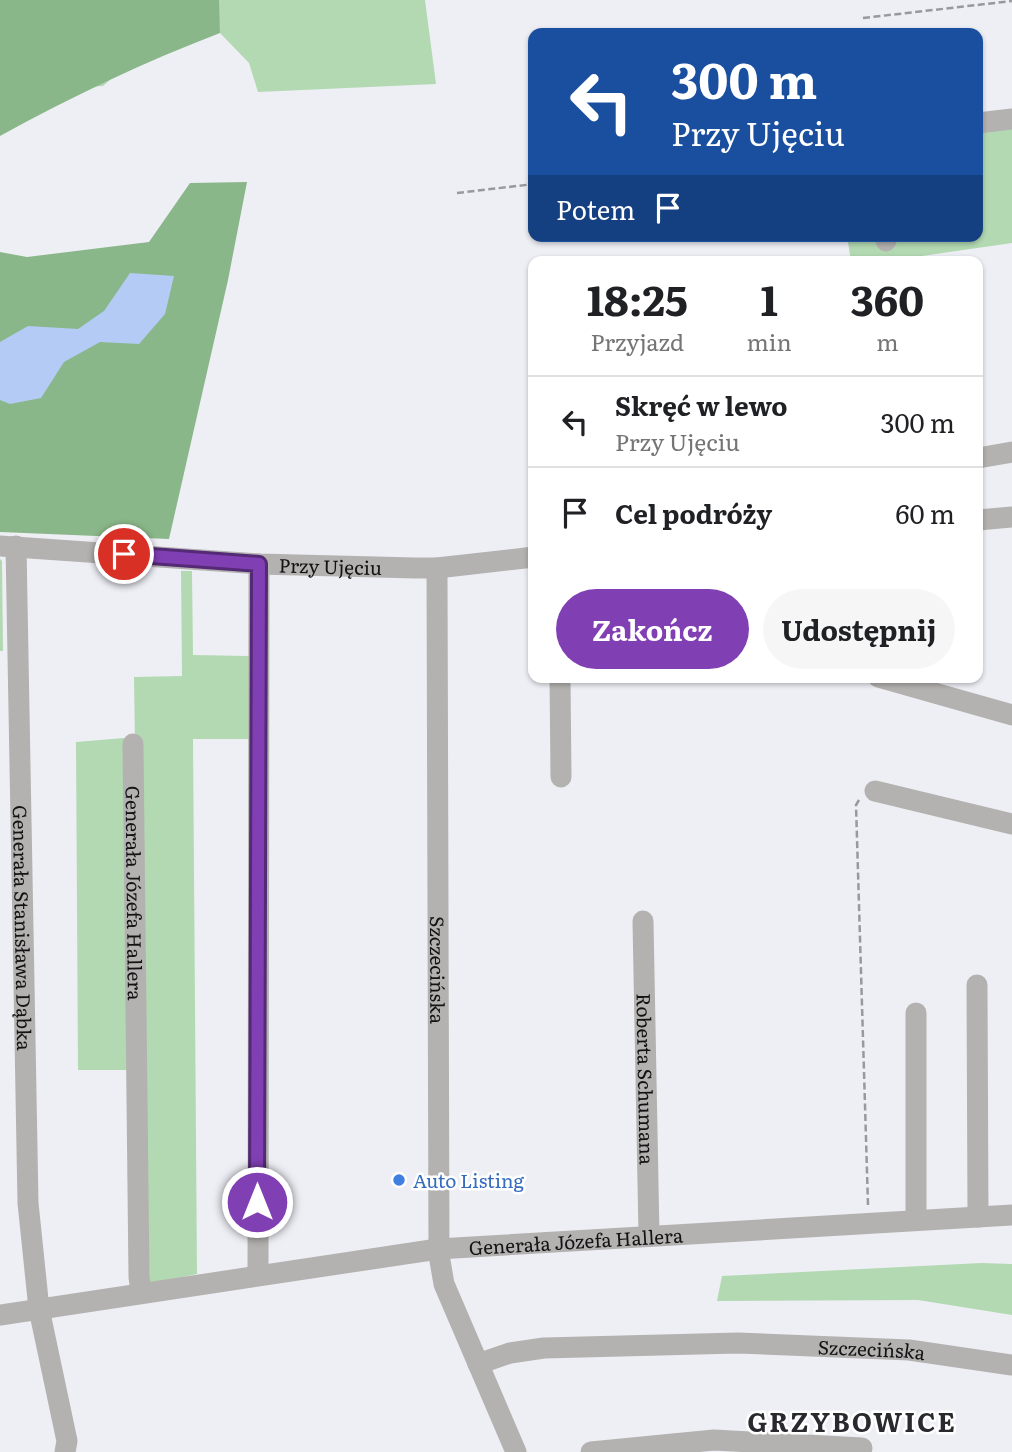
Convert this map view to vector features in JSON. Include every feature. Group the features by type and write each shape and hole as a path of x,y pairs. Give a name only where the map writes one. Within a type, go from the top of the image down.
{"street":[{"path":"983,122 1012,119"},
{"path":"983,457 1012,452"},
{"path":"983,520 1012,517"},
{"name":"Przy Ujęciu","path":"8,546 259,564 437,568 528,558"},
{"name":"Generała Stanisława Dąbka","path":"8,546 28,1203 39,1309 67,1441 65,1452"},
{"path":"258,1275 259,564"},
{"name":"Szczecińska","path":"437,568 438,1249 444,1284 516,1452"},
{"path":"560,683 561,777"},
{"path":"899,683 1012,715"},
{"name":"Generała Józefa Hallera","path":"133,744 141,1293"},
{"path":"875,791 1012,824"},
{"name":"Roberta Schumana","path":"643,921 649,1235"},
{"path":"977,985 978,1217"},
{"path":"916,1013 916,1220"},
{"name":"Generała Józefa Hallera","path":"0,1315 438,1249 1012,1215"},
{"name":"Szczecińska","path":"478,1364 510,1353 544,1348 738,1343 909,1350 1012,1365"},
{"path":"591,1452 714,1440 862,1448"}],"path":[{"path":"863,18 1012,1"},
{"path":"457,193 528,185"},
{"path":"869,1222 856,805 861,796 875,791"}],"green space":[{"path":"0,0 219,0 220,33 108,81 0,136"},
{"path":"112,0 425,0 436,84 258,92 249,63 220,33 218,11 155,40 103,86 67,88"},
{"path":"1012,124 1012,243 922,256 850,256 848,242 983,242 983,128"},
{"path":"247,182 228,280 169,539 0,532 0,252 27,257 149,242 190,183"},
{"path":"0,559 2,561 3,651 0,651"},
{"path":"181,571 192,571 193,655 249,656 249,739 193,739 197,1274 143,1285 134,677 182,676"},
{"path":"124,738 130,1070 78,1070 76,742"},
{"path":"981,1263 1012,1264 1012,1315 918,1300 717,1301 722,1276"}],"water":[{"path":"130,273 174,276 165,314 139,344 100,342 64,362 41,398 10,404 0,400 0,342 28,326 78,329 104,311"}],"place":[{"name":"Auto Listing","path":"399,1180"}],"district":[{"name":"GRZYBOWICE","path":"852,1420"}],"route":[{"path":"124,554 259,564 257,1202"}]}
